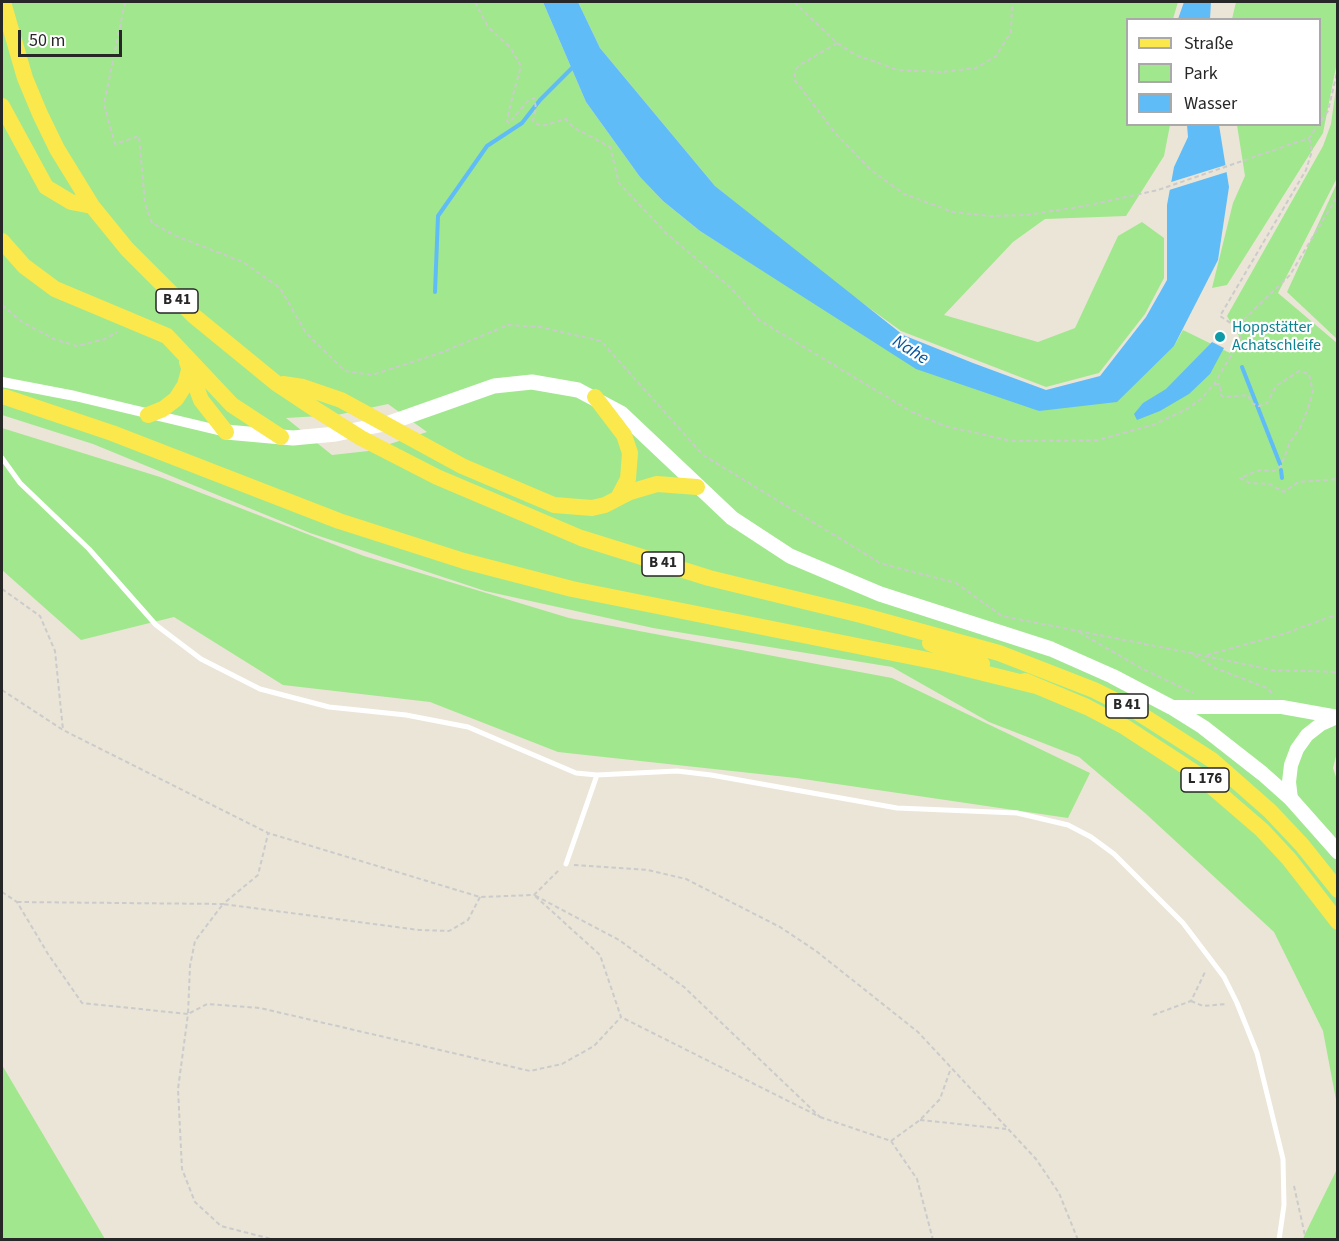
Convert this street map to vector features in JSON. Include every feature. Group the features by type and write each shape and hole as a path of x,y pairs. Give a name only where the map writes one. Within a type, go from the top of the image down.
{"main road":[{"name":"B 41","path":"3,2 13,42 40,114 57,149 92,206 156,281 220,339 276,383 361,438 437,477 531,519 592,542 699,575 861,615 999,653 1095,690 1134,710 1212,760 1302,844 1338,890"},
{"path":"2,106 46,187 71,202 92,206"},
{"path":"2,241 24,266 55,288 167,336 232,405 281,437"},
{"path":"184,353 201,400 226,432"},
{"path":"148,415 163,409 176,399 189,370"},
{"path":"276,383 303,387 341,400 462,466 554,505 592,508 657,484 697,487"},
{"name":"L 176","path":"226,432 312,437 361,430 407,417 475,391 512,383 562,386 595,397 634,424 697,487 751,532 811,567 880,594 1051,649 1112,676 1171,707 1234,750 1291,799 1338,852"},
{"path":"2,395 101,429 339,521 464,561 603,596 943,663 1036,686"},
{"path":"595,397 624,435 630,453 628,479 618,498"},
{"name":"L 176","path":"861,615 1087,707 1125,727 1197,774 1262,830 1289,859 1338,922"}],"street":[{"path":"2,395 75,396 226,432"},
{"path":"1171,707 1282,708 1337,717"},
{"path":"1291,799 1289,782 1291,765 1297,749 1308,735 1337,717"}],"lane":[{"path":"2,458 20,483 89,549 156,625 201,659 233,678 260,689 328,707 425,718 468,727 491,735 561,768 597,775 677,771 897,808 1017,813 1068,825 1091,837 1114,854 1183,923 1238,1003 1257,1053 1282,1159 1284,1205 1279,1239"},
{"path":"566,864 597,775"}],"path":[{"path":"125,2 105,104 115,144 139,136 141,158"},
{"path":"475,2 488,27 510,47 521,66 507,121 509,123 518,115 528,100 534,98 536,106 533,121 537,124 566,119 573,127 609,147 619,183 666,233 732,289 759,321 837,366 879,395 934,421 977,434 1012,441 1098,440 1153,425 1187,409 1214,384 1240,341 1241,330 1220,316 1306,170 1312,151 1309,138"},
{"path":"794,2 837,43 877,64 898,70 941,72 976,68 996,56 1008,40 1014,22 1012,2"},
{"path":"837,43 796,69 796,82 836,134 871,170 904,194 937,207 971,215 1008,217 1085,206 1158,190 1244,163 1309,138 1320,126"},
{"path":"1321,125 1328,111 1338,68"},
{"path":"1237,326 1290,275 1338,195"},
{"path":"2,305 22,322 56,340 77,346 105,339 130,320"},
{"path":"1214,384 1220,384 1221,395 1224,397 1248,395 1251,404 1259,405 1267,403 1276,386 1299,371 1309,374 1313,392 1300,428 1290,442 1281,466 1274,471 1250,473 1240,478 1250,483 1269,484 1284,492 1298,482 1338,478"},
{"path":"2,590 40,616 55,651 63,730"},
{"path":"1204,656 1286,633 1338,614"},
{"path":"1077,631 1139,667 1195,694"},
{"path":"1282,708 1267,688 1215,668 1191,653 1272,670 1338,672"},
{"path":"2,690 63,730 268,833 480,897 534,895 619,940 684,987 820,1117"},
{"path":"268,833 258,875 223,904 195,940 190,966 188,1014 178,1089 182,1169 195,1202 222,1226 275,1239"},
{"path":"534,895 566,864 648,870 686,879 723,895 780,927 816,951 918,1032 1036,1160 1059,1193 1078,1239"},
{"path":"2,892 17,902 48,954 82,1004 188,1014 207,1004 260,1008 530,1071 562,1064 594,1046 621,1017"},
{"path":"534,895 600,955 621,1017 820,1117 891,1141 917,1179 933,1239"},
{"path":"17,902 223,904 419,930 449,931 468,920 480,897"},
{"path":"1153,1015 1191,1000 1210,960"},
{"path":"1191,1000 1203,1006 1238,1003"},
{"path":"891,1141 920,1120 940,1099 951,1068"},
{"path":"920,1120 1008,1130"},
{"path":"1293,1183 1306,1239"}],"green space":[{"path":"2,2 543,2 586,102 640,177 663,201 700,231 781,282 1039,411 1174,346 1183,330 1230,353 1239,336 1227,316 1323,146 1331,124 1337,81 1337,178 1278,293 1337,343 1338,748 1333,768 1338,783 1337,1105 1323,1031 1274,932 1145,813 1079,757 989,722 892,667 653,628 485,591 310,533 93,444 2,415","holes":["388,404 427,432 368,451 332,455 286,418 337,415"]},
{"path":"578,2 1178,2 1173,18 1126,18 1126,126 1170,126 1164,156 1126,216 1045,219 1013,242 944,315 1038,342 1075,328 1118,236 1142,222 1164,238 1164,278 1145,314 1099,373 1046,387 901,331 836,284 715,186 600,48"},
{"path":"1236,2 1337,2 1337,62 1323,133 1227,285 1212,288 1233,203 1245,176 1237,126 1321,126 1321,18 1232,18"},
{"path":"1337,183 1337,339 1287,292"},
{"path":"2,428 160,477 364,556 569,618 892,678 1090,773 1068,818 796,778 558,752 430,702 283,685 174,617 81,640 2,570"},
{"path":"2,1065 105,1239 2,1239"},
{"path":"1337,1169 1337,1239 1303,1239 1305,1234"}],"water":[{"name":"Nahe","path":"543,2 578,2 600,48 715,186 903,335 1046,390 1100,376 1146,317 1167,280 1167,205 1174,167 1188,137 1187,126 1219,126 1229,187 1218,260 1174,346 1117,402 1039,411 916,369 700,231 663,201 640,177 586,102"},
{"path":"1184,2 1211,2 1210,18 1178,18"},
{"path":"1212,342 1224,348 1210,374 1189,394 1160,411 1137,420 1134,414 1143,403 1166,389"}],"pier":[{"path":"1229,164 1230,171 1166,191 1168,183"}],"waterway":[{"path":"435,292 438,216 487,146 522,123 540,100 574,66"},
{"path":"1242,367 1280,464"},
{"path":"1281,470 1282,478"}],"place":[{"name":"Hoppstätter Achatschleife","path":"1220,337"}]}
